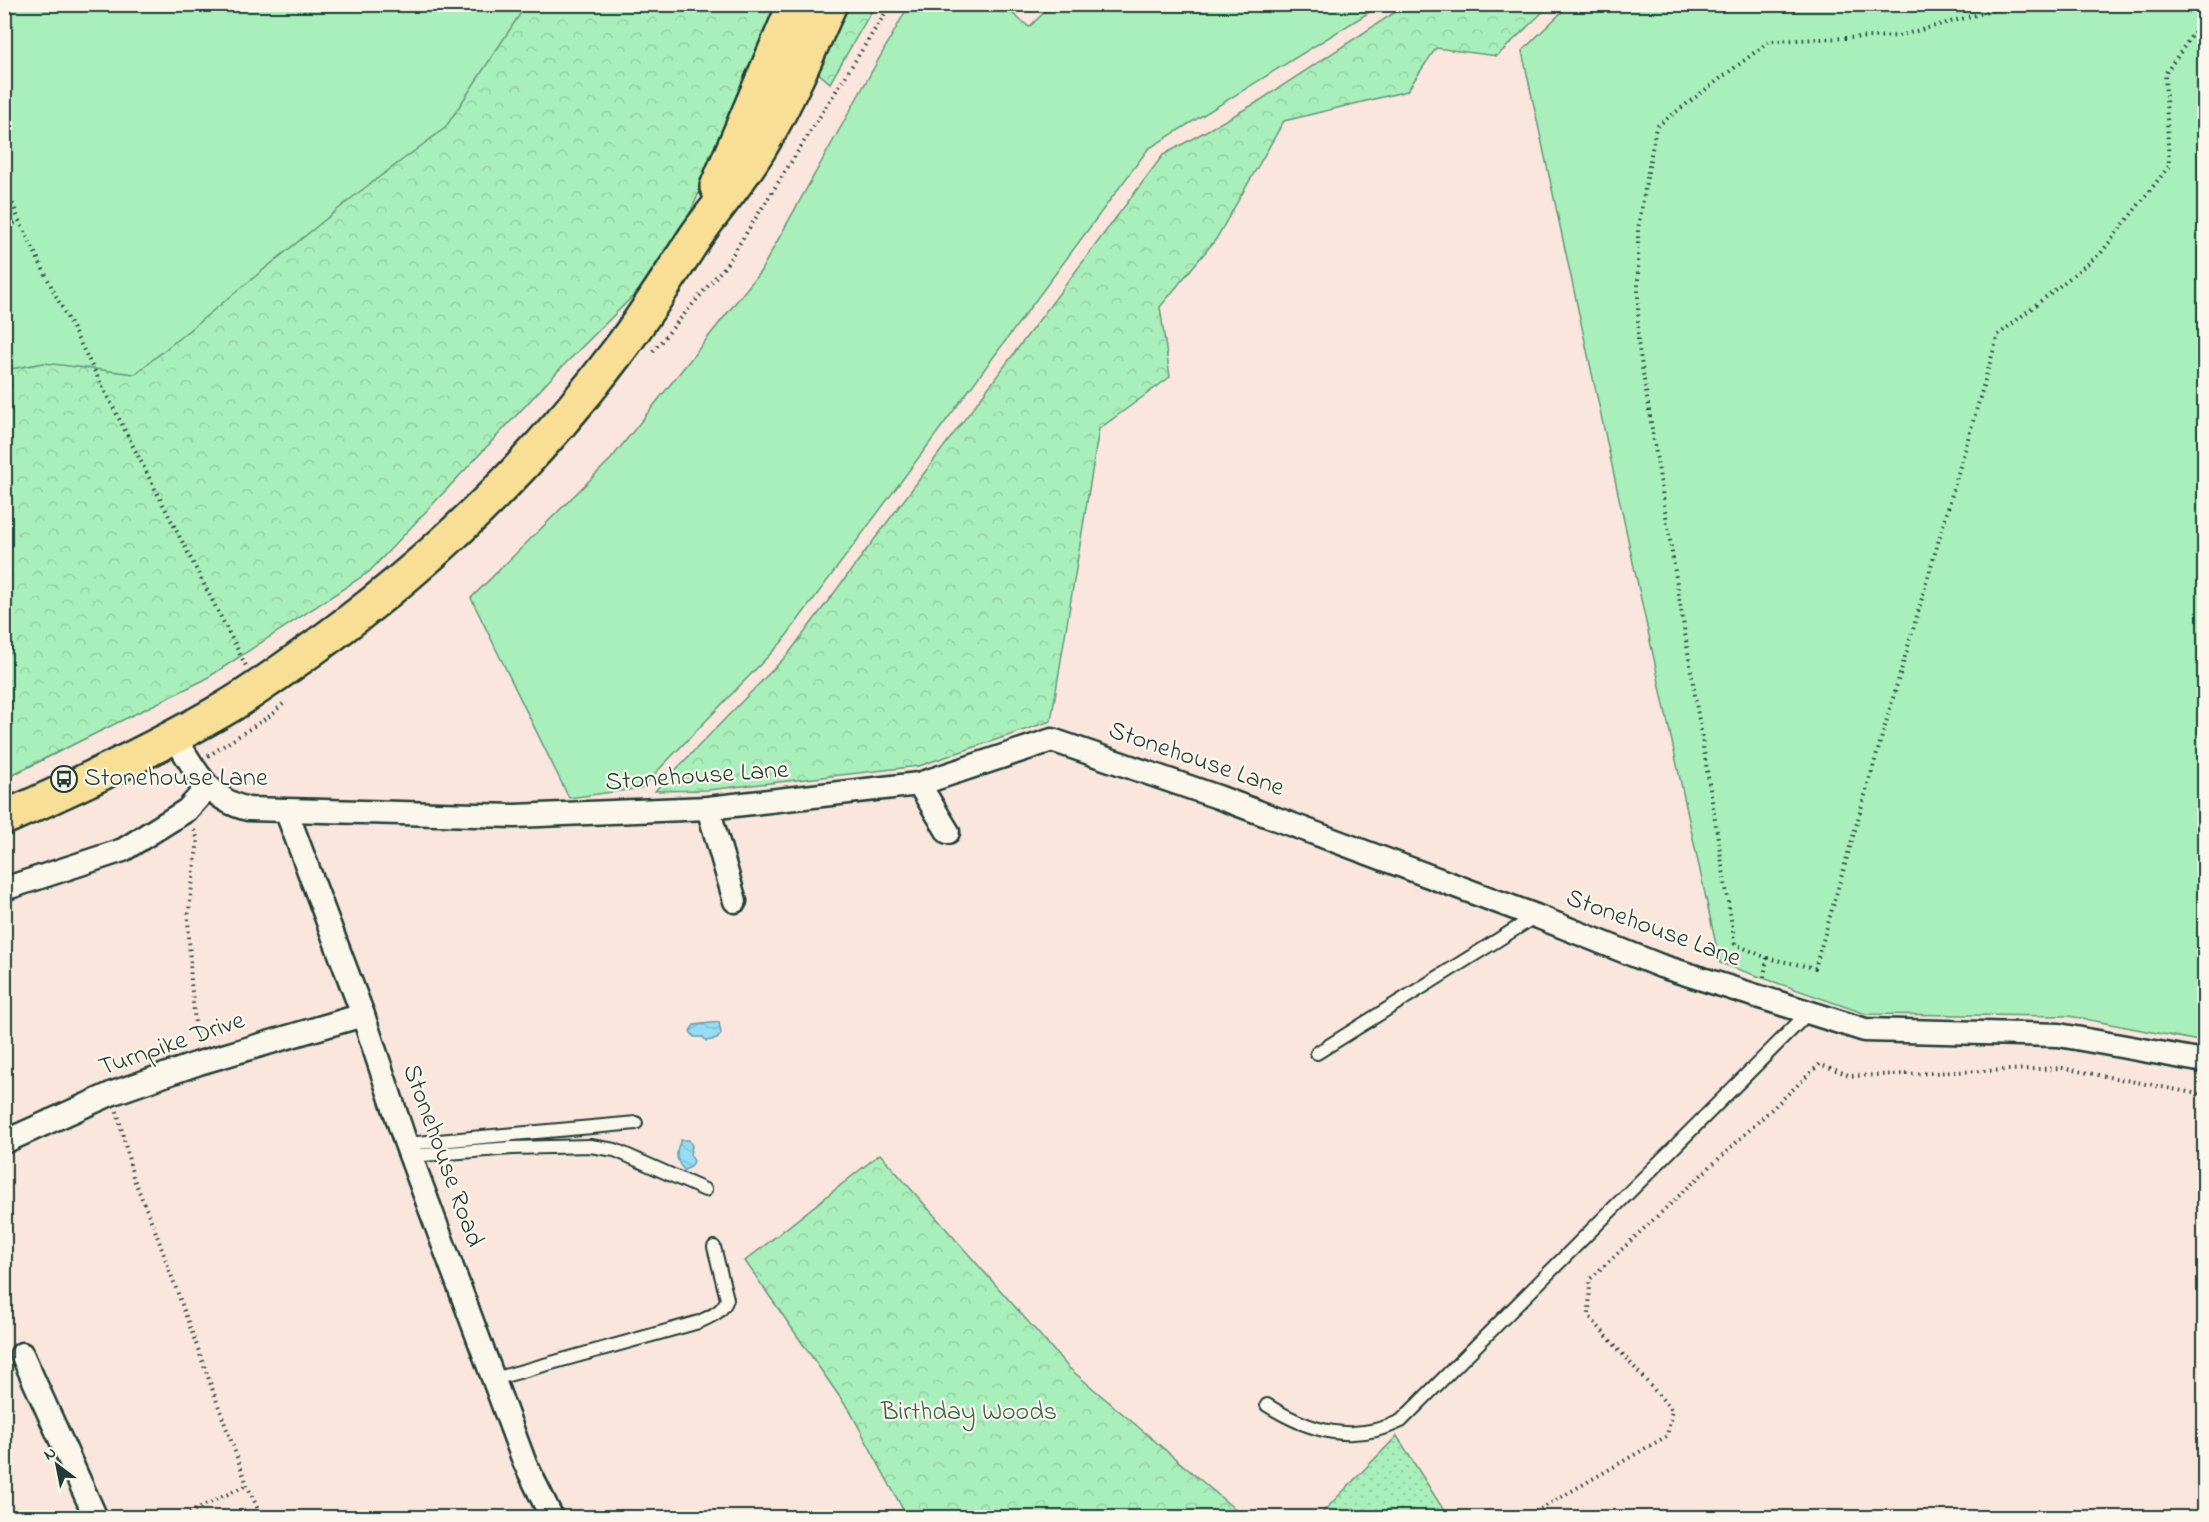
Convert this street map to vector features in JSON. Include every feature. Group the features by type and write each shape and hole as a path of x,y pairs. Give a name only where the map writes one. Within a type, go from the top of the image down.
{"highway":[{"path":"697,235 795,4"},
{"path":"4,818 76,786 175,737 225,709 327,638 409,573 488,501 548,436 642,320 697,235 763,143 830,4"}],"street":[{"name":"Stonehouse Lane","path":"175,737 208,787 224,801 234,806 258,810 515,816 708,808 918,784 1052,740 1218,797 1536,916 1661,966 1866,1030 2059,1035 2205,1061"},
{"path":"918,784 948,832"},
{"path":"4,889 123,850 187,810 208,787"},
{"path":"708,808 735,901"},
{"name":"Stonehouse Road","path":"288,811 363,1015 408,1150 524,1461 552,1518"},
{"name":"Turnpike Drive","path":"4,1142 113,1093 199,1063 363,1015"},
{"path":"22,1354 96,1518"}],"lane":[{"path":"1317,1053 1536,916"},
{"path":"1267,1405 1292,1421 1332,1432 1362,1433 1384,1429 1401,1421 1809,1012"},
{"path":"408,1150 636,1123"},
{"path":"408,1150 590,1146 615,1150 705,1190"},
{"path":"494,1379 699,1322 717,1313 725,1307 727,1299 714,1247"}],"path":[{"path":"2017,4 1898,36 1770,41 1656,127 1638,228 1638,342 1735,944 1767,958 1815,968 1998,335 2101,253 2169,166 2165,74 2205,18"},
{"path":"4,181 19,220 58,300 246,666"},
{"path":"4,230 19,220"},
{"path":"187,810 198,840 188,917 190,982 199,1063"},
{"path":"1760,997 1767,958"},
{"path":"1525,1518 1667,1436 1672,1410 1588,1316 1590,1279 1820,1064 1851,1076 2062,1068 2205,1095"},
{"path":"113,1093 134,1177 247,1485 262,1518"},
{"path":"178,1518 247,1485"}],"green space":[{"path":"1570,4 2204,5 2204,1042 2069,1016 1866,1014 1720,963 1522,51"},
{"path":"5,5 704,5 199,681 5,779"},
{"path":"526,5 778,5 748,83 669,260 558,371 369,572 204,680 5,778 5,370 44,363 135,374 358,193 445,128"},
{"path":"844,5 875,5 830,83 815,70"},
{"path":"909,5 1002,5 1029,27 1052,5 1381,5 1148,149 781,643 641,788 569,798 471,598 611,459 760,272"},
{"path":"1406,5 1550,5 1497,56 1436,48 1407,91 1284,121 1216,239 1160,307 1170,377 1099,429 1051,721 919,766 708,790 655,791 789,653 1163,155 1256,103"},
{"name":"Birthday Woods","path":"880,1154 1069,1368 1244,1517 907,1517 851,1413 745,1261"},
{"path":"1397,1436 1448,1517 1318,1517"}],"water":[{"path":"719,1022 721,1034 717,1039 706,1041 703,1037 694,1037 690,1031 694,1025"},
{"path":"681,1140 689,1140 692,1146 690,1154 694,1161 691,1167 684,1170 677,1156"}],"place":[{"name":"Stonehouse Lane","path":"64,779"}]}
